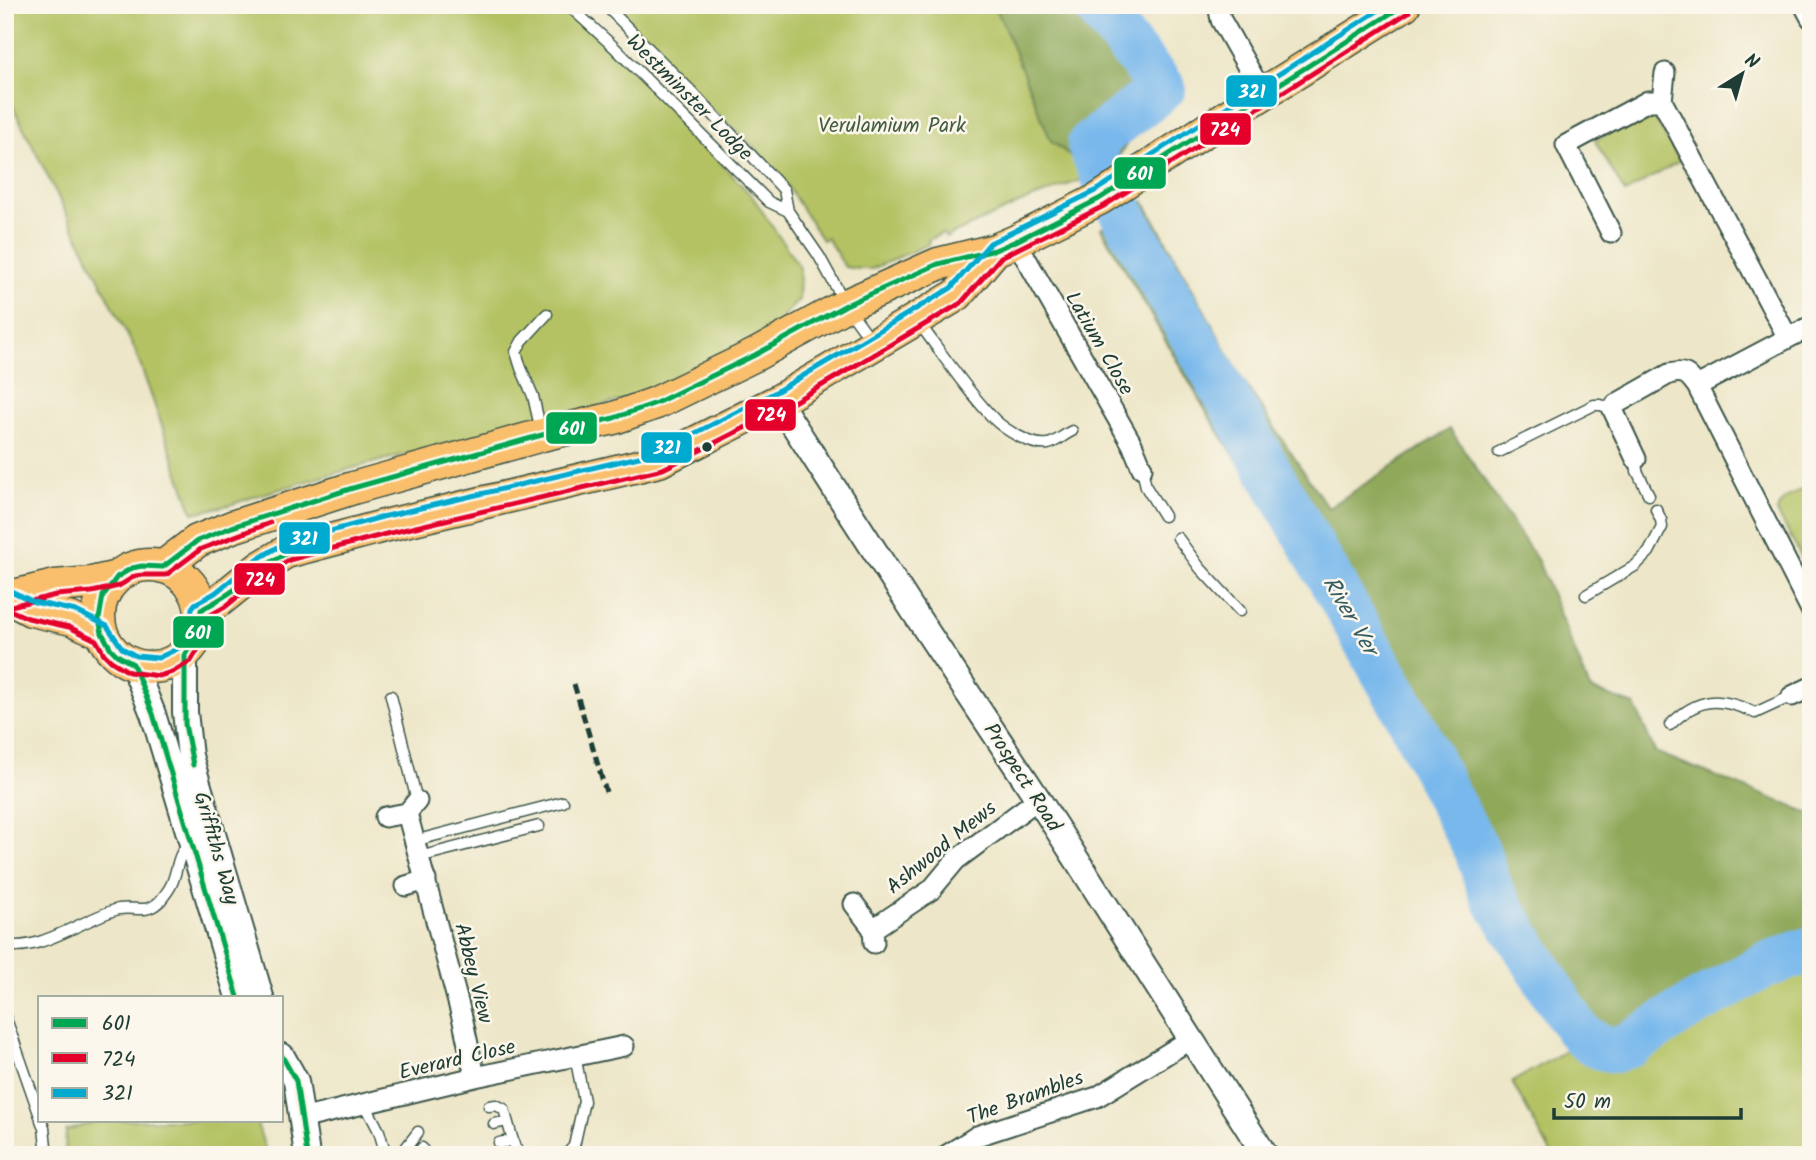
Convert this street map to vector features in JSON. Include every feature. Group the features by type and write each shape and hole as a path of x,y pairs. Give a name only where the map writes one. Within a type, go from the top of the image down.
{"main road":[{"path":"163,567 197,541 232,527 353,488 542,435 614,418 656,403 755,355 846,305 938,264 1005,246 1110,193 1404,5"},
{"path":"201,610 220,600 261,567 286,552 659,461 778,401 917,320 957,295 1005,246"},
{"path":"755,355 778,401"},
{"path":"6,598 55,586 91,583 117,577 132,568 142,566 163,567 187,581 197,596 201,610 199,632 184,654 159,667 132,664 111,649 102,633 99,619 103,596 117,577"},
{"path":"6,598 31,610 72,619 102,633"}],"street":[{"path":"1218,5 1221,20 1263,94"},
{"path":"1804,5 1811,18"},
{"path":"1665,73 1662,101 1788,338"},
{"path":"1611,233 1566,145 1648,101 1662,101"},
{"name":"Latium Close","path":"1005,246 1132,443 1142,468"},
{"path":"1697,386 1811,326"},
{"path":"1636,458 1613,410 1616,404 1669,374 1678,372 1689,375 1811,610"},
{"name":"Prospect Road","path":"778,401 1038,799 1265,1155"},
{"name":"Griffiths Way","path":"184,654 185,712 190,756 261,996"},
{"name":"Griffiths Way","path":"132,664 153,714 237,996"},
{"path":"1792,696 1811,687"},
{"name":"Ashwood Mews","path":"854,904 874,936 931,890 956,859 1038,799"},
{"path":"385,817 412,807"},
{"name":"Abbey View","path":"412,807 417,849 463,1021 475,1077"},
{"path":"406,886 426,880"},
{"name":"The Brambles","path":"947,1155 977,1136 1097,1097 1191,1039"},
{"name":"Everard Close","path":"301,1119 475,1077 624,1046"},
{"path":"284,1060 296,1081 307,1155"},
{"path":"284,1102 301,1119"}],"lane":[{"name":"Westminster Lodge","path":"568,5 614,47 769,202 788,211"},
{"name":"Westminster Lodge","path":"605,5 784,190 788,211 874,345"},
{"path":"542,435 533,396 516,352 522,341 547,314"},
{"path":"917,320 970,391 996,421 1012,433 1032,442 1048,444 1072,430"},
{"path":"1499,452 1594,405 1613,410"},
{"path":"1636,458 1637,471 1649,495"},
{"path":"1142,468 1146,487 1164,516"},
{"path":"1586,595 1636,566 1649,552 1661,527 1656,509"},
{"path":"1178,538 1200,568 1240,611"},
{"path":"391,696 412,807"},
{"path":"1670,725 1683,712 1701,703 1731,703 1755,713 1792,696"},
{"path":"417,849 563,802"},
{"path":"417,849 539,826"},
{"path":"5,944 35,944 118,909 147,910 158,903 171,885 180,856 184,848 192,842"},
{"path":"5,1016 38,1110"},
{"path":"566,1155 574,1146 583,1101 575,1055"},
{"path":"365,1104 379,1130 386,1155"},
{"path":"489,1106 496,1105 504,1109 515,1148 520,1155"},
{"path":"494,1124 508,1121"},
{"path":"42,1122 47,1155"},
{"path":"402,1155 418,1132"},
{"path":"499,1143 513,1140"}],"green space":[{"path":"5,5 560,5 589,29 661,99 752,196 800,268 799,300 783,316 786,322 644,395 353,468 230,505 193,513 135,350 5,91"},
{"name":"Verulamium Park","path":"606,5 1095,5 1163,88 1112,166 1089,180 1078,181 1025,201 946,237 943,233 928,240 929,244 872,269 845,267 827,238 822,240 787,185 755,148 691,91"},
{"path":"991,5 1095,5 1163,88 1112,166 1096,175 1051,141 1001,19"},
{"path":"1649,109 1680,161 1625,193 1595,141"},
{"path":"1144,201 1242,379 1328,508 1450,429 1538,561 1590,689 1635,705 1655,752 1811,814 1811,955 1765,973 1679,1018 1636,1050 1618,1058 1574,1046 1475,886 1459,836 1424,777 1410,742 1323,592 1210,418 1101,228"},
{"path":"1811,485 1811,575 1777,512 1782,502"},
{"path":"1811,955 1811,1155 1552,1155 1512,1082 1574,1046 1592,1053 1636,1050 1679,1018 1765,973"},
{"path":"95,1122 257,1122 267,1155 65,1155 66,1131"}],"waterway":[{"name":"River Ver","path":"1095,5 1163,88 1090,144 1107,186 1411,721 1477,850 1494,897 1576,1028 1600,1047 1615,1050 1633,1043 1683,1011 1764,966 1811,949"}],"railway":[{"path":"574,684 606,792"}],"transit line":[{"name":"321","path":"9,590 34,602 76,611 107,626 122,648 136,656 158,658 179,648 184,642 190,629 192,608 195,604 215,593 256,560 283,544 382,517 656,453 774,393 951,288 990,243 1095,191 1387,5"},
{"name":"601","path":"238,996 153,714 133,664 117,655 102,633 99,619 103,596 117,577 132,568 163,567 197,541 232,527 353,488 542,435 614,418 656,403 755,355 846,305 938,264 995,250 1099,199 1404,5"},
{"name":"724","path":"5,608 28,618 69,627 96,640 111,661 129,672 159,676 191,661 207,635 209,616 289,560 386,534 663,469 782,409 961,303 1001,257 1104,206 1409,12"},
{"name":"724","path":"7,607 56,595 92,592 119,586 135,576 166,575 201,549 270,523"},
{"name":"601","path":"193,765 185,724 185,655 198,634 201,610 231,592 271,562 298,549"},
{"name":"601","path":"284,1060 296,1081 307,1155"}]}
